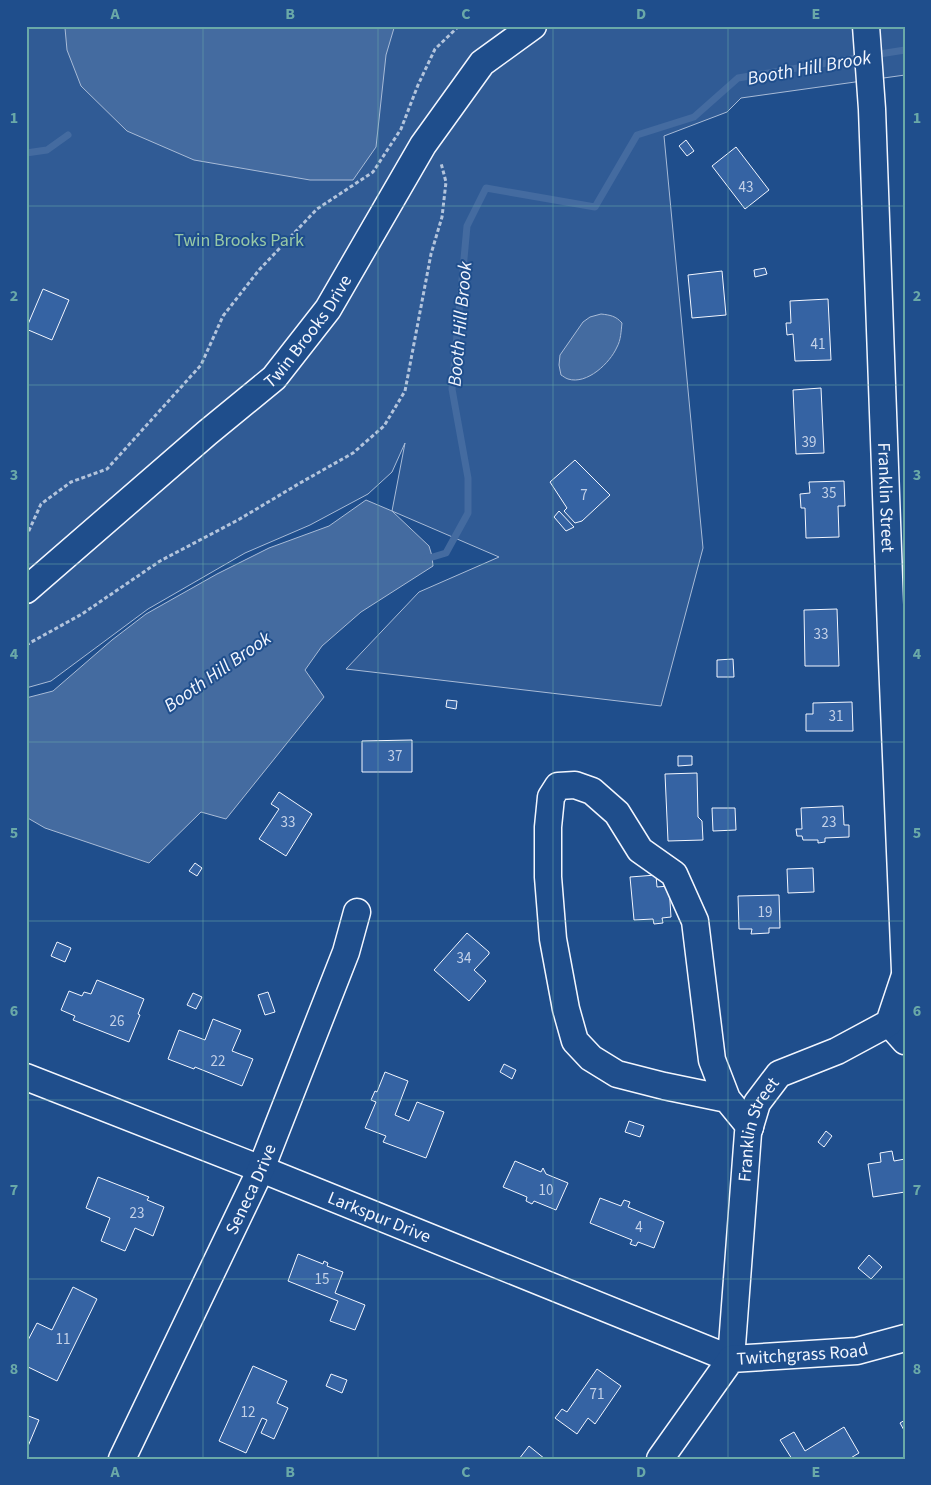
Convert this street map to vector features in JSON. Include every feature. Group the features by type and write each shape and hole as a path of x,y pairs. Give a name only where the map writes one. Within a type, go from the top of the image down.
{"street":[{"name":"Twin Brooks Drive","path":"26,590 207,433 274,378 328,309 423,145 482,63 534,26"},
{"name":"Franklin Street","path":"866,26 872,109 898,660 905,971"},
{"path":"726,1099 617,1074 591,1058 575,1041 566,1009 553,940 548,878 548,827 551,797 558,786 575,784 592,791 617,813 640,850 674,874 695,922 712,1060 726,1099 750,1127"},
{"name":"Seneca Drive","path":"122,1459 262,1168 346,952 357,912"},
{"name":"Franklin Street","path":"731,1359 748,1133 757,1103 779,1074 837,1050 897,1032 905,975"},
{"name":"Larkspur Drive","path":"26,1077 262,1168 731,1359"},
{"name":"Twitchgrass Road","path":"660,1459 731,1359 857,1351 905,1338"}],"path":[{"path":"26,537 41,504 71,482 107,469 200,365 222,316 259,270 310,216 317,209 373,172 401,129 418,85 435,49 459,26"},
{"path":"26,645 82,614 160,561 238,520 354,453 384,426 405,391 431,254 442,216 446,182 439,157"}],"shaded area":[{"name":"Twin Brooks Park","path":"26,26 905,26 905,75 741,98 727,112 664,136 703,548 661,706 346,669 419,592 499,557 392,511 405,443 392,472 368,494 310,525 245,553 148,609 51,681 26,688"}],"water":[{"path":"66,26 394,26 386,55 376,147 353,180 310,180 194,160 127,131 81,86 67,50"},
{"path":"601,314 613,316 622,323 621,335 614,353 603,366 583,379 568,379 561,375 560,355 583,322 590,317"},
{"path":"366,500 392,511 429,546 433,566 361,612 322,646 305,670 324,697 226,819 201,812 149,863 45,828 26,817 26,698 53,691 112,640 146,614 217,574 269,548 329,526"}],"building":[{"path":"686,140 694,151 687,156 679,146"},
{"path":"736,147 769,190 745,209 712,166"},
{"path":"765,268 767,274 755,277 754,270"},
{"path":"722,271 726,315 692,318 688,275"},
{"path":"43,289 69,300 52,340 26,329"},
{"path":"828,299 831,360 795,361 793,334 787,335 786,323 791,323 790,301"},
{"path":"821,388 824,453 796,454 793,390"},
{"path":"575,460 610,495 582,521 575,523 564,511 567,508 550,482"},
{"path":"844,481 845,506 838,506 839,537 806,538 805,508 801,508 800,494 810,493 809,482"},
{"path":"559,511 574,527 566,531 554,517"},
{"path":"837,609 839,666 805,666 804,610"},
{"path":"733,659 734,677 717,677 717,660"},
{"path":"447,700 457,701 456,709 446,707"},
{"path":"852,702 853,731 806,731 806,714 813,714 813,703"},
{"path":"412,740 412,772 362,772 362,741"},
{"path":"678,756 692,756 692,765 678,766"},
{"path":"697,773 698,817 702,821 703,840 668,841 665,774"},
{"path":"279,792 312,814 286,856 259,839 279,809 271,804"},
{"path":"843,806 844,825 849,825 849,837 825,838 825,842 818,843 818,840 803,840 802,836 797,836 796,829 802,829 801,808"},
{"path":"712,808 735,808 736,830 713,831"},
{"path":"195,863 202,868 197,876 189,871"},
{"path":"813,868 814,892 788,893 787,869"},
{"path":"656,875 657,887 669,886 671,917 662,918 663,923 654,924 653,919 634,920 630,877"},
{"path":"779,895 780,928 769,928 769,933 751,934 752,929 739,929 738,896"},
{"path":"467,933 489,952 474,970 486,981 469,1001 434,970"},
{"path":"57,942 71,948 65,962 51,956"},
{"path":"97,980 144,999 129,1042 73,1020 75,1016 61,1010 69,991 82,996 84,992 91,994"},
{"path":"268,992 275,1012 265,1015 258,995"},
{"path":"193,993 202,997 196,1009 187,1005"},
{"path":"213,1019 241,1030 232,1051 253,1059 242,1086 195,1067 194,1069 168,1059 179,1030 205,1040"},
{"path":"504,1064 516,1070 512,1079 500,1072"},
{"path":"385,1072 408,1081 395,1115 409,1121 417,1102 444,1112 426,1158 383,1142 386,1136 365,1128 376,1102 371,1100 375,1091 377,1092"},
{"path":"629,1121 644,1126 640,1137 625,1132"},
{"path":"826,1131 832,1136 824,1147 818,1142"},
{"path":"892,1151 894,1161 905,1159 905,1192 873,1197 868,1164 881,1162 880,1153"},
{"path":"515,1161 541,1172 543,1168 546,1174 568,1183 556,1210 534,1201 532,1204 526,1201 527,1197 503,1187"},
{"path":"98,1177 149,1197 147,1200 164,1207 153,1236 135,1228 125,1251 101,1241 110,1218 86,1208"},
{"path":"600,1198 621,1206 624,1200 630,1202 628,1207 664,1222 654,1248 638,1242 636,1246 630,1244 632,1240 590,1223"},
{"path":"298,1254 323,1264 324,1261 328,1263 327,1266 343,1272 335,1293 365,1305 355,1330 330,1321 338,1301 288,1281"},
{"path":"869,1255 882,1267 871,1279 858,1268"},
{"path":"73,1287 97,1299 57,1381 26,1366 26,1344 37,1323 52,1330"},
{"path":"253,1366 287,1381 277,1403 288,1408 274,1439 261,1433 267,1420 262,1418 246,1453 219,1441"},
{"path":"597,1369 621,1386 595,1424 588,1418 577,1434 555,1418 562,1409 567,1412"},
{"path":"331,1374 347,1380 342,1393 326,1386"},
{"path":"26,1415 39,1420 26,1451"},
{"path":"905,1420 905,1432 900,1423"},
{"path":"844,1427 859,1453 849,1459 792,1459 780,1440 794,1432 805,1451"},
{"path":"529,1446 545,1459 519,1459"}],"waterway":[{"name":"Booth Hill Brook","path":"873,55 905,50"},
{"name":"Booth Hill Brook","path":"426,559 446,553 468,513 468,478 452,389 467,226 486,188 595,207 637,135 694,117 738,78 862,57"},
{"path":"26,153 47,150 68,135"}]}
